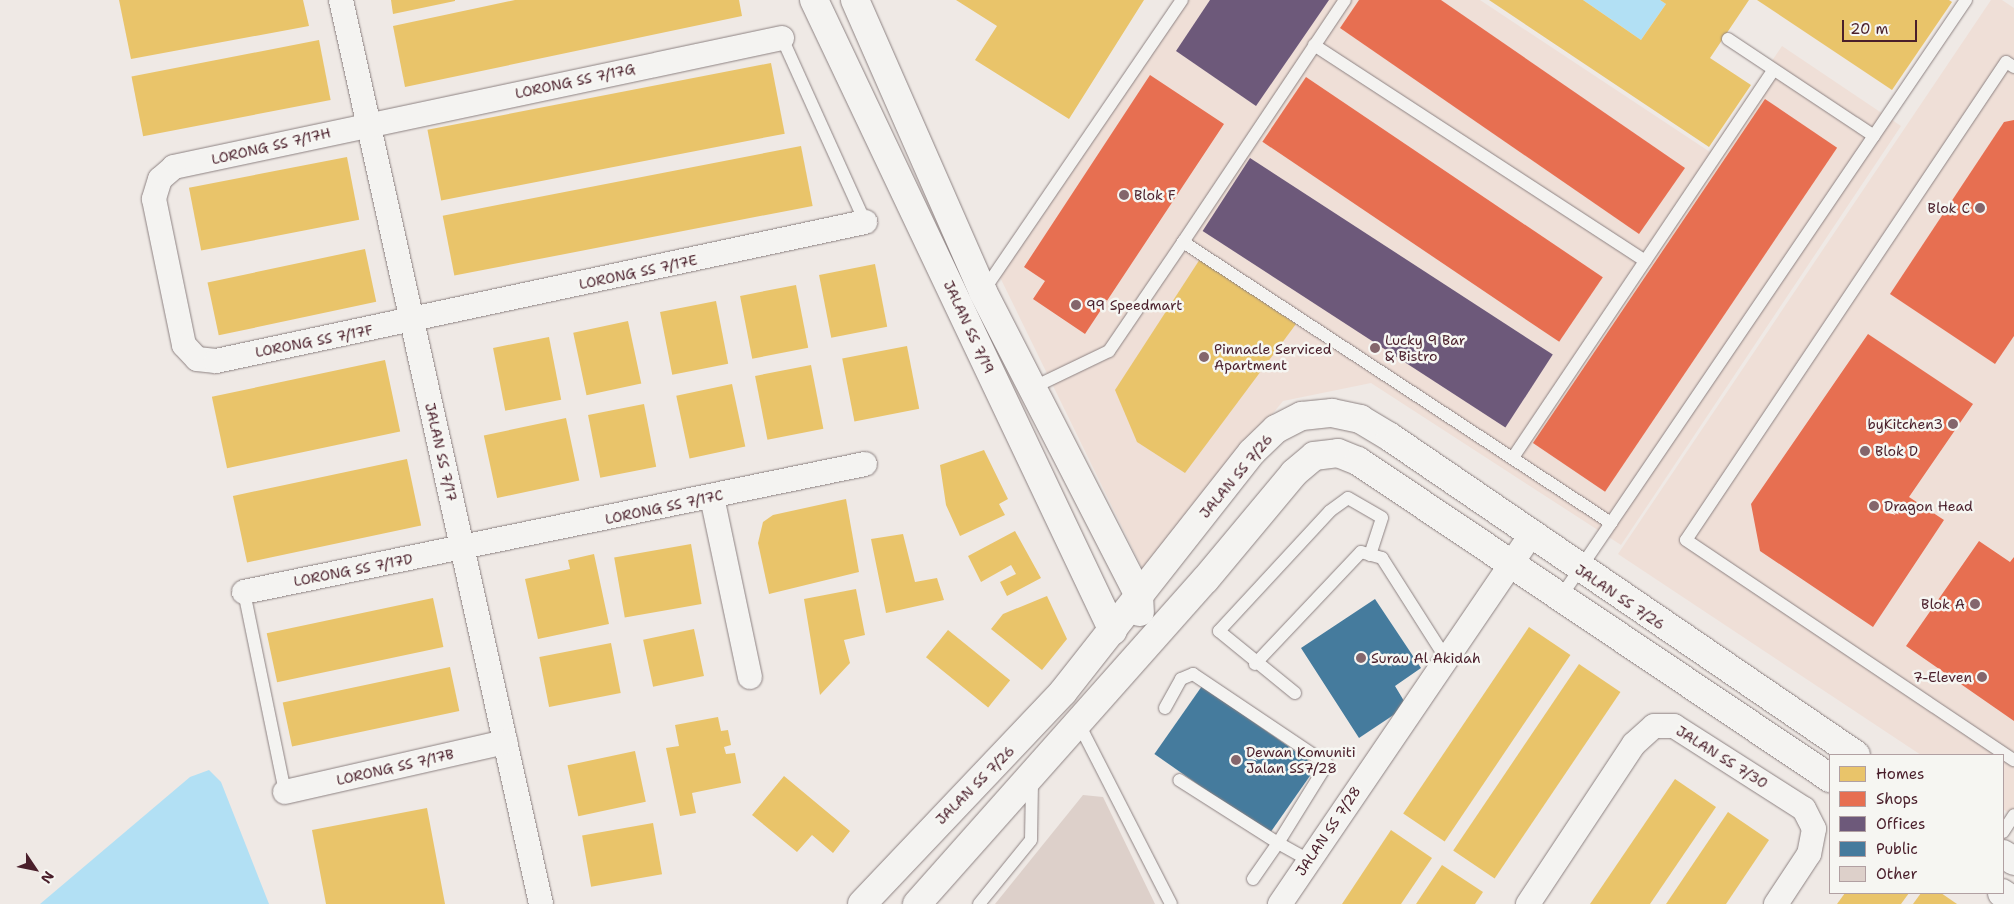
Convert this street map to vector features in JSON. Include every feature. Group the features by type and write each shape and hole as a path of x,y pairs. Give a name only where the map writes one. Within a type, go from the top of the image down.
{"street":[{"name":"JALAN SS 7/17","path":"341,0 541,904"},
{"name":"JALAN SS 7/19","path":"814,0 959,307 1126,630 1133,661"},
{"name":"JALAN SS 7/19","path":"855,0 983,292 1139,595 1126,630"},
{"name":"LORONG SS 7/17G","path":"368,124 782,38"},
{"name":"LORONG SS 7/17H","path":"216,360 197,359 184,345 154,199 160,179 174,168 368,124"},
{"name":"LORONG SS 7/17E","path":"412,321 865,222"},
{"name":"LORONG SS 7/17F","path":"216,360 412,321"},
{"name":"JALAN SS 7/26","path":"1139,595 1252,452 1276,429 1302,416 1332,413 1360,419 1579,570 1855,754"},
{"path":"917,904 1079,724 1294,472 1314,456 1338,453 1358,461 1829,777"},
{"name":"LORONG SS 7/17C","path":"462,548 866,464"},
{"path":"712,497 750,677"},
{"name":"JALAN SS 7/28","path":"1280,904 1530,536"},
{"name":"LORONG SS 7/17D","path":"244,592 462,548"},
{"path":"1126,630 1171,618"},
{"name":"JALAN SS 7/26","path":"862,904 1126,630"},
{"name":"JALAN SS 7/30","path":"1528,904 1634,744 1654,726 1674,726 1804,809 1814,829 1809,854 1776,904"},
{"name":"LORONG SS 7/17B","path":"285,792 505,742"},
{"path":"2004,894 2014,901"}],"lane":[{"path":"959,307 983,292 1182,0"},
{"path":"1032,388 1109,351 1345,0"},
{"path":"1560,598 1966,0"},
{"path":"782,38 865,222"},
{"path":"1728,39 1874,136"},
{"path":"1314,45 1645,260"},
{"path":"2014,67 2006,62 1686,540 2014,760"},
{"path":"1514,456 1772,70"},
{"path":"1183,242 1514,456 1611,523"},
{"path":"1295,693 1255,664 1219,631 1330,511 1348,498 1382,518 1370,555"},
{"path":"1255,664 1361,552 1382,558 1446,657"},
{"path":"244,592 285,792"},
{"path":"1165,708 1181,679 1193,674 1328,764 1278,844 1253,879"},
{"path":"1079,724 1171,904"},
{"path":"979,904 1031,840 1033,775"},
{"path":"1179,780 1278,844 1309,860"},
{"path":"2004,831 2014,816"}],"shaded area":[{"path":"1175,0 1480,0 1710,152 1782,46 1901,126 1621,545 1371,383 1283,401 1144,572 994,265"},
{"path":"1991,0 2002,0 2014,8 2014,817 2004,810 2004,754 1919,754 1618,554"}],"water":[{"path":"1583,0 1660,0 1666,4 1641,40"},
{"path":"209,770 221,782 269,904 40,904 190,777"}],"building: Homes":[{"path":"119,0 303,0 309,26 131,59"},
{"path":"391,0 455,0 455,1 393,14"},
{"path":"515,0 739,0 742,16 405,87 393,26"},
{"path":"956,0 1144,0 1069,119 975,60 997,26"},
{"path":"1489,0 1583,0 1641,40 1666,4 1660,0 1749,0 1710,58 1751,85 1709,147"},
{"path":"1757,0 1949,0 1952,2 1892,90"},
{"path":"319,40 331,100 143,136 132,76"},
{"path":"771,63 785,134 441,200 427,130"},
{"path":"801,146 813,206 454,276 443,216"},
{"path":"347,157 359,220 201,251 189,188"},
{"path":"365,249 376,302 219,335 208,282"},
{"name":"Pinnacle Serviced Apartment","path":"1200,259 1296,324 1185,473 1137,442 1115,390"},
{"path":"875,264 887,327 831,338 819,275"},
{"path":"796,285 808,348 752,359 740,296"},
{"path":"716,301 728,364 672,375 660,312"},
{"path":"628,321 641,384 587,395 573,333"},
{"path":"549,337 561,400 505,411 493,348"},
{"path":"907,346 919,409 854,421 842,359"},
{"path":"385,360 400,431 227,468 212,397"},
{"path":"811,365 823,429 767,440 755,376"},
{"path":"732,384 745,447 690,458 676,396"},
{"path":"644,404 656,467 600,478 588,415"},
{"path":"566,418 579,481 497,498 484,435"},
{"path":"984,450 1008,499 999,504 1005,515 960,536 946,505 940,465"},
{"path":"407,459 421,526 247,563 233,496"},
{"path":"846,499 859,572 769,594 758,543 763,522 773,515"},
{"path":"1015,531 1041,578 1007,596 1000,582 1016,574 1011,565 981,582 968,556"},
{"path":"903,534 915,582 937,578 944,600 886,613 871,539"},
{"path":"691,544 702,604 625,618 614,558"},
{"path":"594,554 609,624 538,639 525,579 570,569 568,560"},
{"path":"856,589 865,635 844,640 850,663 820,695 804,599"},
{"path":"1047,596 1067,639 1042,670 991,629 1003,614"},
{"path":"433,598 443,647 277,682 267,633"},
{"path":"1529,627 1570,655 1445,841 1403,814"},
{"path":"694,629 704,676 653,687 643,640"},
{"path":"948,630 1010,680 988,708 926,657"},
{"path":"611,643 621,693 549,707 539,657"},
{"path":"1579,664 1620,692 1495,878 1453,851"},
{"path":"450,667 459,711 292,747 283,703"},
{"path":"718,717 721,731 728,730 731,745 724,747 726,754 735,753 741,783 692,793 696,813 680,816 666,748 679,746 675,725"},
{"path":"635,751 646,802 578,816 568,765"},
{"path":"784,776 850,831 833,853 812,835 797,852 752,815"},
{"path":"1675,779 1716,807 1650,904 1590,904"},
{"path":"427,808 445,904 326,904 312,830"},
{"path":"1728,812 1769,840 1726,904 1666,904"},
{"path":"653,823 662,874 591,887 582,836"},
{"path":"1391,830 1432,858 1401,904 1342,904"},
{"path":"1442,865 1483,892 1475,904 1416,904"},
{"path":"1844,894 1908,894 1901,904 1837,904"},
{"path":"1920,894 1942,894 1957,904 1913,904"}],"building: Shops":[{"path":"1359,0 1441,0 1685,168 1639,234 1340,28"},
{"name":"Blok F","path":"1150,75 1224,124 1085,334 1033,299 1045,281 1024,267"},
{"path":"1306,77 1603,277 1559,342 1262,142"},
{"path":"1765,99 1837,148 1605,492 1533,443"},
{"name":"Blok C","path":"2014,120 2014,336 1995,364 1890,294 2004,122"},
{"name":"Blok D","path":"1868,334 1973,404 1909,497 1944,520 1873,627 1760,551 1751,504"},
{"name":"Blok A","path":"1979,541 2010,562 2014,557 2014,721 1906,646"}],"building: Offices":[{"path":"1210,0 1329,0 1256,106 1176,51"},
{"path":"1250,158 1553,355 1505,428 1203,231"}],"building: Public":[{"name":"Surau Al Akidah","path":"1375,599 1421,668 1395,686 1407,706 1359,738 1301,648"},
{"name":"Dewan Komuniti Jalan SS7/28","path":"1202,686 1317,766 1269,834 1154,754"}],"building: Other":[{"path":"1083,795 1103,797 1155,904 995,904"}],"place":[{"name":"Blok F","path":"1124,195"},
{"name":"Blok C","path":"1980,208"},
{"name":"99 Speedmart","path":"1076,305"},
{"name":"Lucky 9 Bar & Bistro","path":"1375,348"},
{"name":"Pinnacle Serviced Apartment","path":"1204,357"},
{"name":"byKitchen3","path":"1953,424"},
{"name":"Blok D","path":"1865,451"},
{"name":"Dragon Head","path":"1874,506"},
{"name":"Blok A","path":"1975,604"},
{"name":"Surau Al Akidah","path":"1361,658"},
{"name":"7-Eleven","path":"1982,677"},
{"name":"Dewan Komuniti Jalan SS7/28","path":"1236,760"}]}
